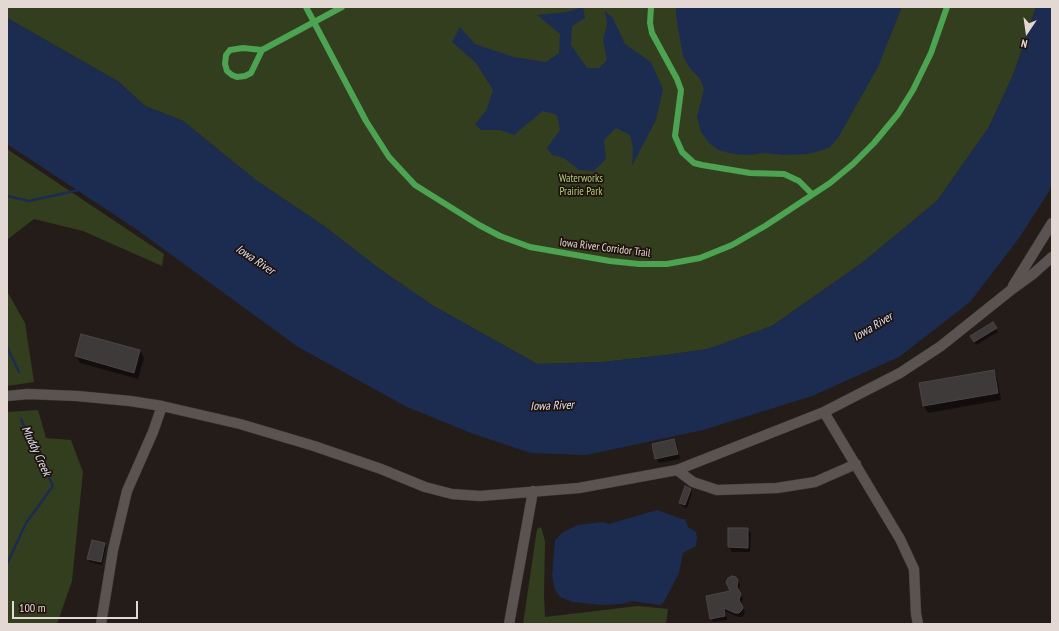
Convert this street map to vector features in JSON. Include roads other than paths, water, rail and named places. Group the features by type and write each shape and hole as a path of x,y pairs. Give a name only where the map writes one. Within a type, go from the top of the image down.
{"lane":[{"path":"1011,290 1052,224"},
{"path":"7,396 28,394 78,396 162,406 240,424 314,446 381,469 425,487 452,494 480,496 579,488 677,470 824,412 912,366 941,346 1011,290 1034,274 1052,257"},
{"path":"101,624 113,550 127,491 153,432 162,406"},
{"path":"824,412 900,539 914,569 916,614 918,624"},
{"path":"677,470 693,482 717,490 777,488 815,482 856,464"},
{"path":"509,624 533,491"}],"water":[{"path":"583,7 585,18 572,26 571,45 587,68 599,68 607,60 603,40 607,25 605,11 613,18 625,44 651,62 663,89 656,120 632,166 633,148 630,135 616,128 604,140 606,159 594,171 579,170 564,158 552,155 547,148 560,130 557,115 543,111 514,135 500,130 481,130 475,124 486,111 493,90 476,63 452,42 460,27 475,44 514,57 546,62 559,53 560,34 537,15 567,12"},
{"path":"676,7 902,7 878,67 838,138 830,147 808,154 784,155 763,153 750,155 733,154 718,150 709,143 701,132 697,117 704,89 700,79 689,67 683,56 676,16"},
{"name":"Iowa River","path":"1036,7 1052,7 1052,184 1048,193 1019,238 970,302 899,357 812,396 703,430 586,455 531,453 471,433 407,407 298,347 136,229 7,144 7,18 119,82 145,106 183,121 257,181 324,226 381,270 432,305 537,364 603,362 666,355 708,349 772,326 862,263 937,201 989,127 1014,73"},
{"path":"657,510 685,519 688,527 696,532 697,538 696,546 683,553 679,573 664,602 660,605 632,601 621,604 602,605 572,602 560,597 555,590 552,576 555,540 562,533 577,525 603,522 609,524"}],"waterway":[{"name":"Muddy Creek","path":"7,196 29,201 79,190"},
{"name":"Muddy Creek","path":"7,347 19,372"},
{"name":"Muddy Creek","path":"7,564 26,523 53,486 21,419"}],"park label":[{"name":"Waterworks Prairie Park","path":"581,185"}]}
